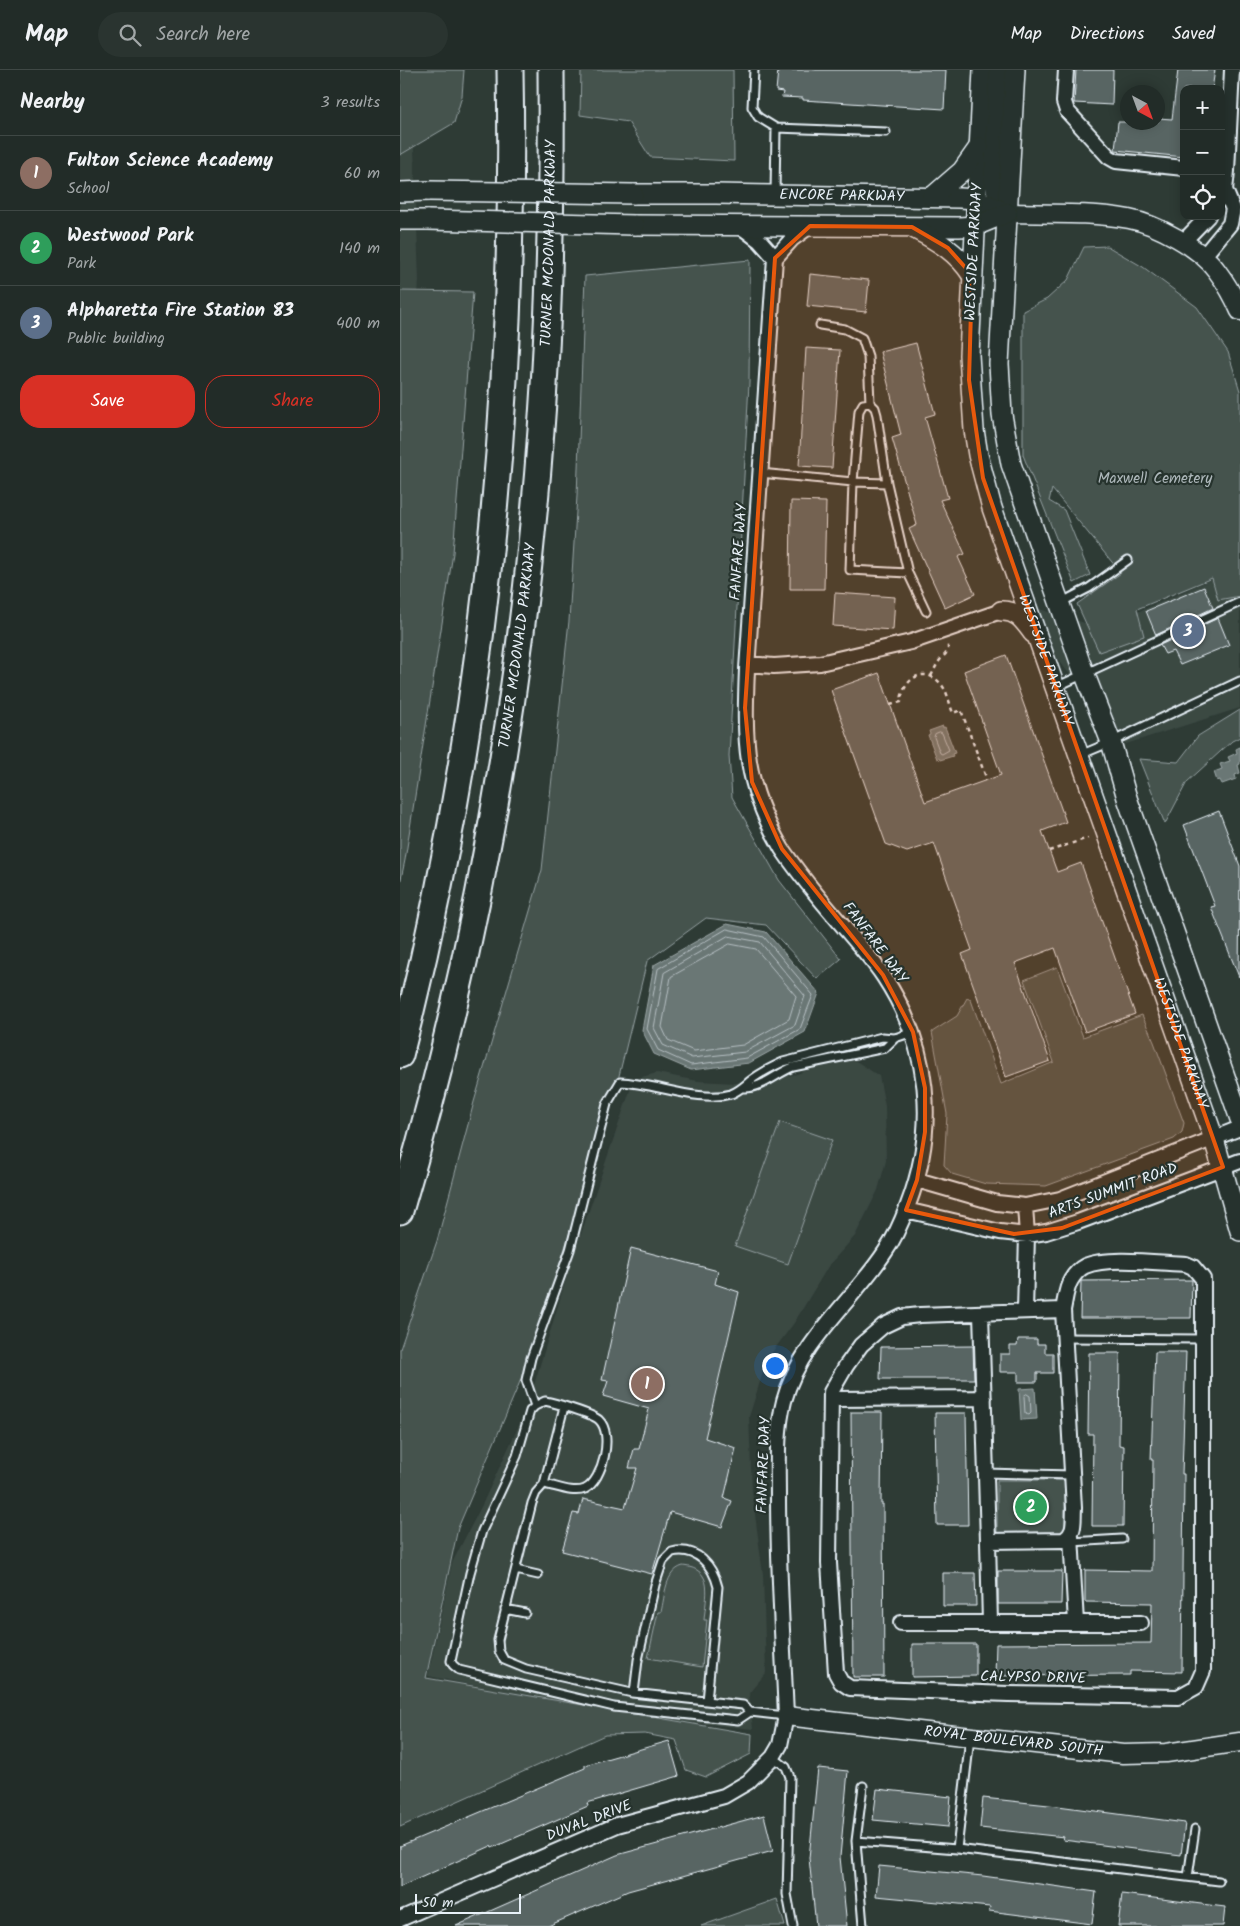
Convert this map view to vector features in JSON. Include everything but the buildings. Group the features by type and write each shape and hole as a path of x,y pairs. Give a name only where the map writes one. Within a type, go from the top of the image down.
{"highway":[{"path":"400,1055 422,961 454,804 467,729 487,576 507,335 511,194 510,70"},
{"name":"TURNER MCDONALD PARKWAY","path":"400,1211 444,1047 476,903 498,789 518,659 535,506 546,350 551,210 551,70"}],"main road":[{"name":"WESTSIDE PARKWAY","path":"984,70 968,355 978,455 992,508 1214,1139 1231,1164 1240,1231"},
{"path":"975,226 1007,213 998,198 994,179 999,70"},
{"name":"WESTSIDE PARKWAY","path":"1015,70 999,356 1002,415 1011,464 1084,674 1111,742 1127,798 1240,1119"},
{"path":"932,197 957,176 972,159 980,146"},
{"name":"ENCORE PARKWAY","path":"400,192 775,194 932,197 976,199 1007,213"},
{"name":"ENCORE PARKWAY","path":"400,220 634,225 975,226"},
{"path":"912,227 948,248 967,267 972,275"},
{"path":"1001,611 1010,598 1017,577"},
{"path":"1001,611 1017,614 1033,632 1041,646"}],"street":[{"path":"1066,70 1064,102 1067,110 1109,156 1120,162 1180,168"},
{"path":"1225,187 1229,171 1232,70"},
{"path":"1202,257 1230,224 1233,209 1225,198"},
{"name":"ENCORE PARKWAY","path":"1007,213 1108,216 1132,219 1160,228 1183,242 1216,269 1240,311"},
{"path":"1183,242 1204,220"},
{"path":"739,224 760,241 775,258 792,239 810,226"},
{"name":"FANFARE WAY","path":"775,258 748,664 745,733 747,757 752,782 770,828 792,864 883,975 904,1014 913,1032 921,1063 926,1109 924,1147 917,1180 898,1230 886,1251 813,1341 793,1374 784,1402 778,1431 778,1524 786,1716"},
{"path":"748,664 774,666 820,663 911,642 1001,611"},
{"name":"ARTS SUMMIT ROAD","path":"917,1180 997,1202 1025,1206 1060,1198 1240,1128"},
{"name":"ARTS SUMMIT ROAD","path":"906,1210 1000,1232 1027,1235 1062,1228 1231,1164"},
{"path":"1025,1206 1027,1235 1025,1311"},
{"name":"CALYPSO DRIVE","path":"1097,1262 1186,1264 1193,1267 1203,1279 1203,1671 1196,1687 1178,1697 1008,1694 850,1688 841,1682 836,1673 834,1663 829,1563 831,1392 861,1345 883,1326 902,1317 981,1312 1063,1310 1071,1280 1080,1269 1097,1262"},
{"path":"1063,1310 1074,1508 1071,1539 1076,1623"},
{"path":"981,1312 990,1623"},
{"path":"831,1400 984,1398"},
{"path":"988,1541 1071,1539"},
{"path":"901,1623 1141,1623"},
{"name":"ROYAL BOULEVARD SOUTH","path":"786,1716 1123,1754 1166,1753 1240,1742"},
{"name":"DUVAL DRIVE","path":"400,1919 617,1825 724,1796 748,1782 773,1757 780,1745 786,1716"}],"lane":[{"path":"754,70 752,107 758,117 776,128 886,132"},
{"path":"775,194 776,128"},
{"path":"820,325 845,329 862,338 868,356 870,403 875,408 877,415 887,483 908,574 926,611"},
{"path":"870,403 863,404 859,411 852,482 850,570 908,574"},
{"path":"760,473 852,482 887,483"},
{"path":"1059,603 1089,588 1128,560"},
{"path":"1056,688 1240,602"},
{"path":"1079,756 1240,681"},
{"path":"535,1406 526,1380 570,1250 607,1104 620,1082 636,1083 702,1096 730,1094 744,1088 748,1082 770,1068 784,1062 882,1036 895,1038 913,1032"},
{"path":"1064,1338 1202,1339"},
{"path":"544,1484 570,1490 584,1489 593,1483 600,1468 607,1438 606,1430 601,1422 591,1415 545,1401 530,1411 517,1456 482,1531 456,1633 451,1661 453,1666 459,1670 614,1707 738,1720 750,1712"},
{"path":"564,1407 544,1484 536,1493 532,1503 498,1640 499,1651 504,1660 526,1669 634,1693 743,1705 750,1712 786,1716"},
{"path":"986,1473 1072,1475"},
{"path":"1071,1539 1122,1539"},
{"path":"634,1693 638,1660 655,1585 663,1561 672,1552 684,1551 697,1555 709,1565 714,1572 718,1587 707,1701"},
{"path":"516,1570 538,1575"},
{"path":"506,1609 525,1614"},
{"path":"957,1849 970,1738"},
{"path":"773,1757 786,1767 790,1777 787,1894 793,1926"},
{"path":"863,1786 856,1841 863,1926"},
{"path":"1188,1877 1195,1829"},
{"path":"856,1841 957,1849 1219,1881"}],"path":[{"path":"931,676 939,661 948,653 949,649 946,641"},
{"path":"890,705 901,702 904,689 910,680 923,675 931,676 945,689 953,713 961,710 987,780"},
{"path":"1049,851 1088,838"}],"highlighted area":[{"path":"810,226 912,227 948,248 972,275 969,380 983,478 1223,1167 1062,1228 1014,1234 906,1210 917,1180 925,1132 925,1088 913,1032 883,975 782,849 752,782 745,708 775,258"}],"shaded area":[{"path":"400,70 411,70 419,280 400,556"},
{"path":"1240,567 1240,708 1126,744 1010,600 1101,628"},
{"path":"835,1060 856,1061 879,1076 885,1106 886,1161 878,1190 855,1236 829,1265 794,1323 767,1359 749,1417 752,1492 763,1574 766,1673 749,1693 753,1729 626,1716 428,1676 452,1563 481,1507 527,1408 569,1269 634,1079 657,1073 698,1081 735,1083 763,1081 797,1074"}],"green space":[{"path":"400,70 464,70 462,96 454,123 400,155"},
{"path":"581,70 733,70 734,161 650,157 628,122 580,115"},
{"name":"Maxwell Cemetery","path":"1107,246 1143,267 1197,307 1228,352 1240,391 1240,596 1218,600 1212,578 1137,609 1144,636 1099,652 1077,604 1121,573 1052,489 1049,501 1064,510 1090,575 1074,583 1023,455 1023,311 1047,299 1068,280 1084,247"},
{"path":"750,260 749,383 729,756 732,797 779,880 841,959 817,979 766,925 706,918 647,961 617,1084 530,1358 458,1528 426,1678 752,1734 751,1754 706,1777 686,1770 676,1740 645,1734 605,1735 400,1827 400,1349 437,1241 474,1102 542,870 569,621 577,496 585,276"},
{"path":"400,291 473,292 453,553 400,884"},
{"path":"1240,710 1240,737 1232,741 1187,782 1165,824 1139,759 1178,762 1198,736"},
{"path":"1057,967 1083,1037 1142,1015 1184,1123 1182,1132 1174,1139 1046,1186 986,1184 952,1174 944,1165 947,1114 932,1032 957,1016 967,998 971,1000 1001,1084 1054,1062 1024,980"},
{"path":"780,1122 832,1140 788,1264 735,1246"},
{"path":"997,1480 1065,1480 1065,1533 997,1533"},
{"path":"683,1566 700,1572 706,1585 704,1620 707,1620 702,1667 648,1658 658,1612 661,1612 669,1579 677,1569"},
{"path":"777,1899 785,1926 701,1926"}],"water":[{"path":"943,726 955,753 952,754 953,756 940,760 939,758 937,759 928,735 930,734 929,731"},
{"path":"1240,747 1240,764 1238,765 1240,773 1235,775 1236,779 1222,784 1220,780 1217,781 1214,772 1222,769 1220,764 1230,761 1228,757 1237,753 1236,749"},
{"path":"727,924 766,932 819,993 805,1032 749,1063 691,1070 654,1054 642,1030 654,965"},
{"path":"1035,1388 1037,1419 1021,1420 1019,1389"}],"place":[{"name":"Alpharetta Fire Station 83","path":"1188,631"},
{"name":"Fulton Science Academy","path":"647,1384"},
{"name":"Westwood Park","path":"1031,1507"}]}
